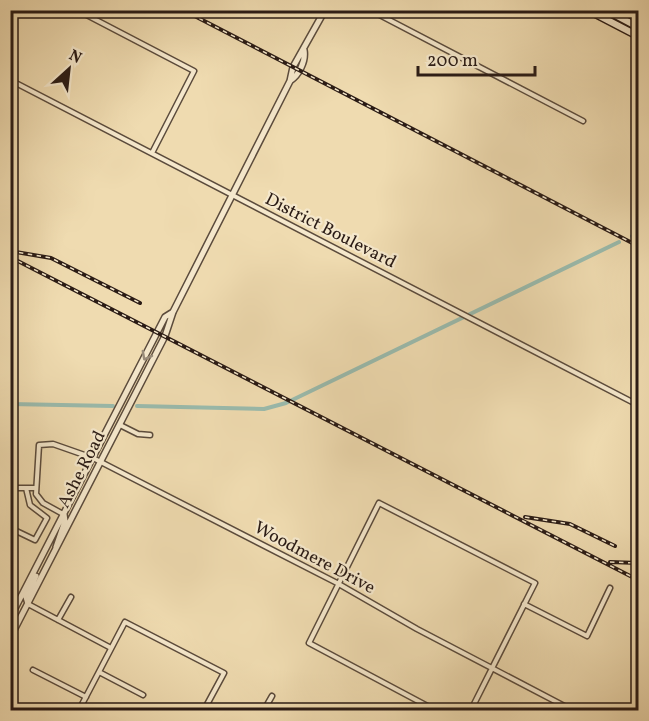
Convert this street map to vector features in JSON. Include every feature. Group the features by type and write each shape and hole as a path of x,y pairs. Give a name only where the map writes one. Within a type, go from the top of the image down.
{"main road":[{"path":"588,10 638,32"},
{"path":"606,10 638,32"}],"street":[{"path":"76,10 194,71 152,153"},
{"name":"Ashe Road","path":"10,638 126,414 172,322 173,312 290,81 293,67 325,10"},
{"path":"370,10 583,121"},
{"name":"District Boulevard","path":"10,80 639,405"},
{"name":"Ashe Road","path":"10,618 165,317 173,312"},
{"path":"120,425 138,434 150,435"},
{"name":"Woodmere Drive","path":"36,488 39,445 53,444 93,458 337,583 417,629 572,711"},
{"path":"10,488 36,488 39,499 64,514 65,521 56,541 55,551"},
{"path":"10,528 35,540 47,518 30,505 26,488"},
{"path":"435,711 309,643 379,503 535,583 471,711"},
{"path":"39,562 38,572 26,597 28,604 111,648"},
{"path":"524,604 587,636 609,588"},
{"path":"58,620 71,597"},
{"path":"79,711 125,622 224,673 207,710"},
{"path":"33,670 86,698"},
{"path":"99,672 143,695"},
{"path":"264,711 272,696"}],"waterway":[{"path":"632,236 638,233"},
{"path":"137,406 264,409 286,403 619,242"},
{"path":"10,404 113,406"}],"railway":[{"path":"183,10 638,246"},
{"path":"10,251 51,258 140,303"},
{"path":"10,257 638,580"},
{"path":"525,517 570,524 615,546"},
{"path":"610,562 638,563"}]}
